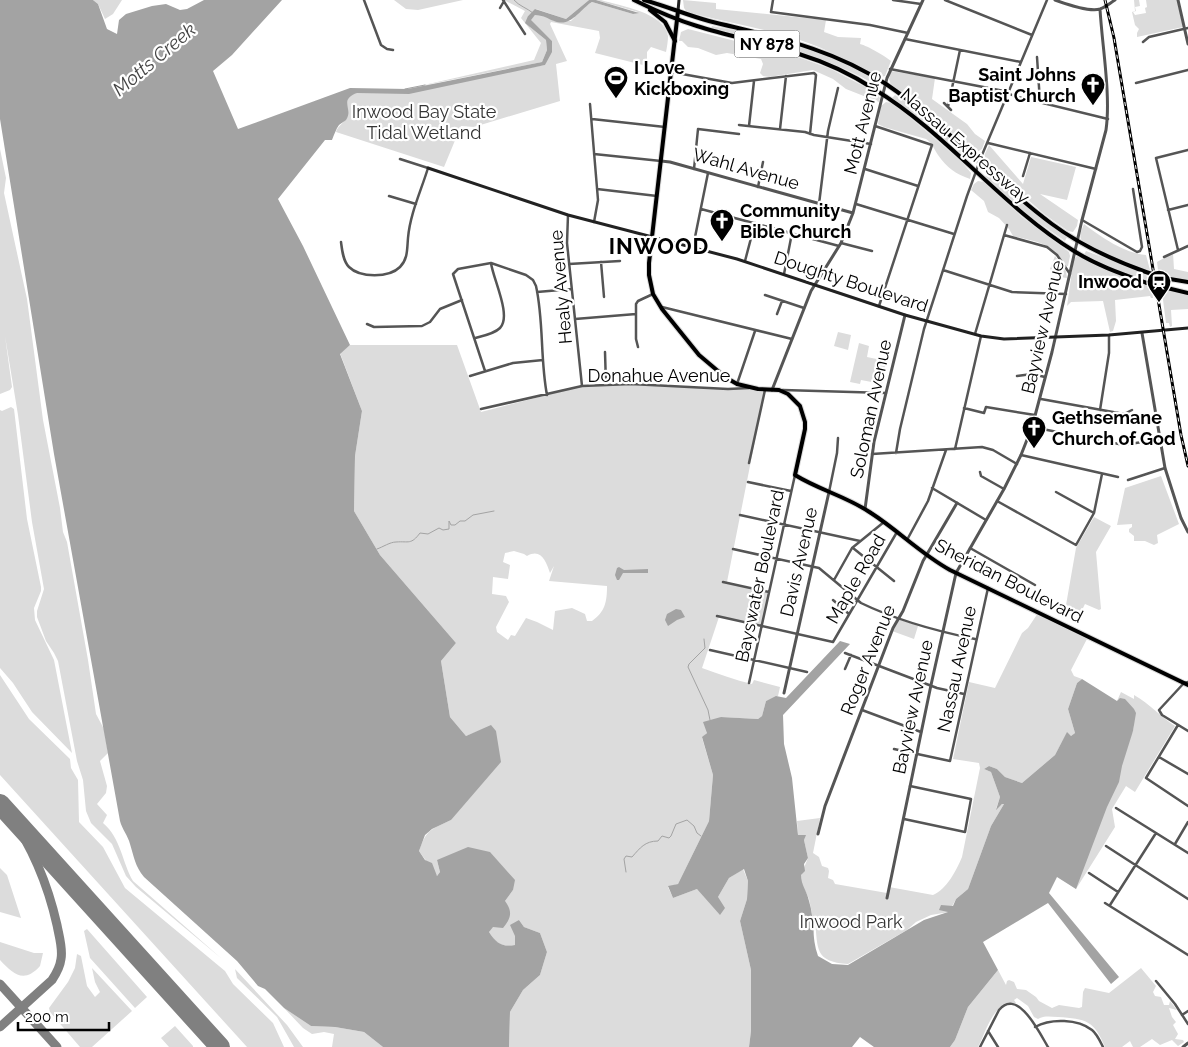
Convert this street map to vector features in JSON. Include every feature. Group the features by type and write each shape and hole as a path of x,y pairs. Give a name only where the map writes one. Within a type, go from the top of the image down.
{"main road":[{"name":"Nassau Expressway","path":"634,0 698,26 803,55 844,72 883,94 921,122 1037,225 1074,252 1114,271 1147,283 1188,293"},
{"name":"Nassau Expressway","path":"644,0 707,20 774,36 843,61 885,84 927,114 1041,216 1076,241 1117,262 1164,278 1188,282"},
{"path":"679,0 649,270 653,294 699,356 725,377 749,388 779,390 788,394 800,406 805,422 795,475"},
{"path":"646,6 665,22 675,41"},
{"name":"Doughty Boulevard","path":"428,168 568,215 745,261 905,315 981,336 1004,339 1109,335 1188,328"},
{"name":"Sheridan Boulevard","path":"795,475 808,483 865,509 927,556 956,572 1187,684"}],"street":[{"path":"364,0 381,45 393,50"},
{"path":"500,8 503,0"},
{"path":"503,0 525,34"},
{"path":"773,0 771,10 870,25 908,33"},
{"path":"893,0 922,2"},
{"path":"945,0 1032,35"},
{"path":"896,453 926,321 954,234 987,143 1047,0"},
{"path":"1056,0 1072,6 1093,10 1100,9 1115,0"},
{"path":"1178,0 1186,28 1188,44"},
{"name":"Mott Avenue","path":"771,390 814,284 840,245 853,213 872,144 885,84 890,69 922,2"},
{"name":"Bayview Avenue","path":"887,898 956,572 1004,489 1021,455 1041,399 1056,337 1076,241 1108,119 1100,9"},
{"path":"1143,42 1149,37 1186,28"},
{"path":"905,39 1021,62"},
{"path":"948,107 960,50"},
{"path":"1037,57 1040,102"},
{"path":"890,69 953,81 1108,119"},
{"path":"1136,83 1188,70"},
{"path":"671,72 732,83 812,72 816,74 816,79 810,134"},
{"path":"780,130 786,76"},
{"path":"749,126 754,81"},
{"path":"819,204 828,138 838,88"},
{"path":"944,103 951,110"},
{"path":"590,104 598,200 594,222"},
{"path":"591,119 665,127"},
{"path":"739,125 872,144"},
{"path":"875,126 932,144 879,306"},
{"path":"694,169 698,129 739,134"},
{"path":"987,143 1096,169"},
{"path":"1178,250 1156,158 1188,150"},
{"path":"1023,176 1030,153"},
{"path":"594,154 661,161"},
{"name":"Doughty Boulevard","path":"400,159 428,168"},
{"name":"Wahl Avenue","path":"661,161 853,213"},
{"path":"758,187 763,162"},
{"path":"341,242 344,259 353,270 368,274 385,274 401,266 406,255 409,228 428,168"},
{"path":"865,169 918,186"},
{"path":"693,248 708,173"},
{"path":"597,189 657,196"},
{"path":"1082,220 1137,252 1141,250 1133,189"},
{"path":"389,196 416,204"},
{"path":"856,204 954,234"},
{"path":"1168,210 1188,205"},
{"path":"701,209 840,245 872,251"},
{"name":"Healy Avenue","path":"568,215 567,243 582,386"},
{"path":"745,261 756,223"},
{"path":"975,334 1008,225"},
{"path":"784,274 792,233"},
{"path":"1004,235 1047,247 1057,255 1070,274"},
{"path":"1164,258 1188,246"},
{"path":"569,264 620,261"},
{"path":"601,262 604,297"},
{"path":"475,338 496,331 502,326 505,319 491,263"},
{"path":"485,372 454,276 455,271 458,269 491,263 529,277 535,283 538,292 547,395"},
{"path":"943,270 1012,292 1066,294"},
{"path":"538,292 572,289"},
{"path":"638,347 636,339 637,302 653,294"},
{"path":"765,295 804,308"},
{"path":"367,324 374,327 422,326 430,322 440,309 462,300"},
{"path":"777,314 782,301"},
{"path":"661,307 792,339"},
{"path":"575,319 636,314"},
{"name":"Soloman Avenue","path":"865,509 872,454 905,315"},
{"path":"737,384 755,330"},
{"path":"1142,333 1165,468 1181,518 1188,532"},
{"path":"1100,410 1109,353 1109,335"},
{"path":"955,449 981,336"},
{"path":"605,352 606,385"},
{"path":"470,376 513,363 543,360"},
{"path":"1017,376 1032,374 1046,377"},
{"name":"Donahue Avenue","path":"481,410 582,386 664,385 728,390 749,388"},
{"path":"749,463 765,390"},
{"path":"779,390 886,393"},
{"path":"1041,399 1125,414 1132,410"},
{"path":"964,408 984,413 986,407 1036,415"},
{"path":"1032,427 1129,445 1160,439"},
{"name":"Davis Avenue","path":"784,693 829,492 838,438"},
{"path":"872,454 978,447 988,448 1017,464"},
{"path":"907,540 924,510 946,450"},
{"path":"1021,455 1118,477"},
{"path":"1128,480 1165,468"},
{"path":"980,472 981,476 1004,489"},
{"path":"997,501 1076,545 1094,513 1102,474"},
{"name":"Bayswater Boulevard","path":"749,683 795,475"},
{"path":"748,482 791,491"},
{"path":"932,488 986,520"},
{"path":"1056,492 1094,513"},
{"name":"Roger Avenue","path":"818,834 825,806 878,666 927,556 957,503"},
{"path":"740,516 860,541"},
{"path":"834,580 852,548 884,522"},
{"name":"Maple Road","path":"797,634 833,642 897,532"},
{"path":"852,548 894,581"},
{"path":"970,548 1035,585"},
{"path":"733,549 821,569 868,606 898,619 942,632 976,639"},
{"path":"723,582 769,592"},
{"name":"Nassau Avenue","path":"917,754 950,760 988,587"},
{"path":"833,600 849,614"},
{"path":"717,616 797,634"},
{"path":"710,650 807,672"},
{"path":"845,653 931,685 964,694"},
{"path":"845,668 851,655"},
{"path":"1187,684 1159,710 1162,715 1188,731"},
{"path":"862,710 921,732"},
{"path":"1178,725 1146,778 1188,806"},
{"path":"894,748 917,754"},
{"path":"1158,757 1188,774"},
{"path":"904,819 965,832 971,799 910,786"},
{"path":"1116,808 1188,853"},
{"path":"1175,844 1188,822"},
{"path":"1110,906 1156,833"},
{"path":"1106,846 1188,899"},
{"path":"1089,873 1118,892"},
{"path":"1105,903 1188,955"},
{"path":"1156,981 1188,1024"},
{"path":"980,1047 1001,1007 1007,1004 1016,1005 1024,1010 1048,1047"},
{"path":"1182,1015 1188,1011"},
{"path":"1035,1027 1052,1021 1080,1024 1088,1027 1096,1034 1103,1047"},
{"path":"988,1031 998,1047"},
{"path":"1183,1047 1188,1043"}],"green space":[{"path":"93,0 122,0 113,14 105,19 98,4"},
{"path":"394,0 463,0 418,10 406,9"},
{"path":"504,0 589,0 566,19 536,9 528,16 530,27 546,40 547,50 542,62 415,87 534,60 541,43 521,18 525,11"},
{"name":"Inwood Bay State Tidal Wetland","path":"596,0 640,11 659,21 665,28 668,36 666,52 651,47 647,52 647,66 595,53 600,38 599,31 551,22 550,24 567,61 556,64 560,101 474,127 461,126 444,167 336,132 347,116 347,101 349,97 356,93 380,93 545,65 552,41 530,20 535,15 546,16 554,21 571,21 583,8 592,2 633,14 638,12"},
{"path":"683,0 716,3 716,9 826,20 824,32 838,37 861,38 860,44 876,51 891,61 885,76 881,77 820,48 796,39 687,12 684,8"},
{"path":"1134,0 1139,0 1140,6 1135,7 1136,11 1133,12 1135,15 1146,13 1146,0 1177,0 1183,27 1137,37 1139,29 1135,25 1132,12 1135,11"},
{"path":"712,26 788,41 833,58 876,80 874,84 815,57 774,44 711,28"},
{"path":"688,29 795,56 829,68 875,92 880,98 879,102 846,89 833,79 813,70 769,77 763,76 760,73 763,64 761,59 727,53 716,55 698,48 688,47 682,41 679,41 681,32"},
{"path":"891,71 935,78 932,99 967,124 975,134 985,141 982,149 977,152 971,149 917,102 891,85 889,79"},
{"path":"895,95 918,110 971,156 968,159 892,98"},
{"path":"886,102 898,107 962,162 971,173 970,179 948,167 926,139 878,124 881,106"},
{"path":"989,145 1023,184 1031,157 1076,167 1067,200 1040,194 1078,220 1073,232 1068,231 1044,214 985,162 984,156"},
{"path":"0,149 6,178 4,193 27,299 43,420 63,532 67,542 96,714 104,729 108,753 100,761 107,786 106,793 97,804 107,815 103,823 118,843 133,881 222,959 136,887 126,876 112,844 91,823 86,811 83,780 77,761 58,661 46,641 37,617 44,589 32,522 18,415 5,336 12,387 10,390 0,394"},
{"path":"988,174 1044,221 1067,237 1065,241 1029,216 985,176"},
{"path":"978,181 984,182 1022,217 1069,252 1068,266 1065,266 1055,252 1043,244 1013,236 999,218 988,212 984,201 971,190"},
{"path":"1084,224 1121,248 1146,255 1150,270 1146,269 1146,271 1121,262 1092,248 1080,236"},
{"path":"1086,251 1146,273 1148,282 1114,270 1084,255"},
{"path":"1173,253 1174,269 1188,272 1188,280 1164,276 1158,270 1157,262"},
{"path":"1078,255 1148,284 1152,288 1153,298 1150,296 1115,300 1116,321 1113,331 1110,332 1103,301 1071,302 1067,306 1074,259"},
{"path":"1055,256 1066,271 1067,278 1060,277 1050,269"},
{"path":"1166,289 1188,294 1188,309 1171,310 1172,326 1170,327 1169,323 1166,323 1162,292 1167,292"},
{"path":"838,332 851,335 848,350 834,346"},
{"path":"859,343 869,346 867,357 886,361 882,384 861,380 860,384 850,382"},
{"path":"350,345 457,345 481,412 582,386 627,384 765,390 727,582 769,592 761,626 719,617 702,668 752,684 754,680 780,687 778,696 766,701 762,716 758,719 721,717 702,738 713,775 709,821 678,884 668,887 673,898 697,889 718,897 729,878 743,869 748,881 747,899 740,921 751,970 751,1031 749,1047 509,1047 510,1012 523,990 540,975 547,952 540,933 524,927 519,920 515,945 506,946 500,944 489,932 513,890 437,860 440,872 437,876 419,851 424,838 430,831 451,820 491,726 466,736 450,717 441,661 456,643 380,555 354,511 355,456 362,411 340,353","holes":["514,551 527,556 536,554 542,557 550,573 554,566 549,581 607,586 606,602 600,614 592,621 587,621 585,614 572,608 555,611 553,630 526,618 515,636 511,635 508,640 497,632 496,627 509,602 506,596 492,594 493,577 508,579 510,565 503,562 505,553"]},
{"path":"11,407 14,409 27,519 41,587 34,608 35,620 54,660 72,753 32,712 13,683 0,668 0,410"},
{"path":"1161,476 1179,524 1157,535 1158,543 1154,545 1145,541 1134,541 1134,536 1129,532 1132,524 1117,525 1125,488"},
{"path":"1094,517 1111,526 1096,552 1101,609 1099,610 1085,604 1081,612 1066,605 1076,548"},
{"name":"Inwood Park","path":"1038,613 1088,637 1071,670 1074,676 1082,679 1077,683 1068,709 1075,733 1071,736 1067,733 1055,755 1022,783 1005,777 997,769 989,766 984,769 991,772 1000,797 996,809 1004,804 991,826 968,889 956,899 949,912 931,915 916,922 907,930 848,964 837,963 823,957 818,946 815,921 813,942 812,913 809,899 801,882 801,875 808,858 804,840 805,835 798,835 797,821 820,818 813,853 819,857 822,866 828,868 828,878 833,880 835,884 887,893 889,887 933,895 943,888 954,874 962,857 980,768 979,763 953,759 969,682 995,688 1022,633 1028,628"},
{"path":"898,619 918,626 914,639 892,631"},
{"path":"0,675 29,719 70,759 71,768 78,780 79,822 103,847 125,888 225,971 233,984 273,1023 284,1047 247,1047 0,775"},
{"path":"1121,692 1134,699 1134,695 1175,726 1135,792 1126,786 1112,809 1115,827 1076,889 1058,877 1133,731 1135,713 1117,701"},
{"path":"0,868 7,875 21,918 0,912"},
{"path":"87,929 147,997 135,1008 90,958 84,931"},
{"path":"0,942 34,953 43,953 40,966 29,975 24,976 14,973 0,960"},
{"path":"77,954 81,956 87,986 95,997 100,992 95,982 92,968 132,1011 92,1047 80,1047 50,1012 49,1008 68,982 75,968"},
{"path":"1141,968 1156,986 1153,992 1155,996 1161,997 1164,1005 1169,1005 1170,1001 1177,1010 1169,1008 1176,1022 1173,1025 1178,1034 1175,1039 1183,1040 1184,1042 1178,1046 1172,1040 1160,1045 1152,1039 1140,1047 1133,1047 1130,1041 1122,1047 1105,1047 1097,1031 1088,1023 1082,1020 1058,1017 1038,1019 1034,1017 1028,1006 1017,998 1014,1000 1016,1003 1008,1004 996,1012 978,1047 950,1047 955,1040 968,1007 998,970 1006,985 1009,980 1014,982 1017,989 1026,990 1039,1001 1052,1008 1059,1005 1079,1008 1082,1007 1085,988 1109,993"},
{"path":"235,969 287,1025 303,1047 294,1047 277,1017 237,978"},
{"path":"284,1008 311,1026 335,1027 364,1032 383,1047 332,1047 334,1034 324,1032 312,1034 303,1028"},
{"path":"175,1026 193,1047 169,1047 161,1038"}],"water":[{"name":"Motts Creek","path":"0,0 93,0 98,4 107,29 117,34 119,20 126,14 152,6 166,4 180,10 187,9 204,0 282,0 232,55 213,71 238,129 350,88 408,89 542,62 547,50 546,40 525,23 528,16 535,9 566,19 589,0 596,0 639,13 633,14 592,2 565,22 560,23 535,15 531,20 552,41 552,52 545,65 409,94 357,93 351,96 347,102 348,116 338,127 332,140 325,140 278,199 303,246 350,345 340,354 362,411 355,456 354,511 380,555 456,643 441,661 450,717 466,736 491,725 496,731 501,762 451,820 432,829 425,835 419,851 425,860 432,863 437,876 440,872 437,860 468,847 490,852 515,880 513,890 505,901 510,912 508,921 503,928 493,927 489,932 497,942 507,946 515,945 515,936 510,925 519,920 524,927 540,933 547,952 540,975 523,990 510,1012 509,1047 383,1047 364,1032 335,1027 311,1026 284,1008 265,989 258,986 237,961 144,877 137,865 120,821 54,454 0,119"},
{"path":"619,567 624,570 648,569 648,573 623,573 619,580 617,580 615,575"},
{"path":"676,609 681,610 685,617 668,626 665,620 667,614"},
{"path":"840,641 850,644 783,715 784,744 792,778 798,835 806,835 804,840 808,858 804,864 805,871 801,875 801,879 811,908 814,942 818,956 832,964 848,965 924,920 948,912 939,910 941,905 953,906 956,899 968,889 991,826 1004,804 996,810 1000,797 991,772 984,769 989,766 997,769 1005,777 1022,783 1055,755 1067,732 1071,736 1075,733 1068,709 1077,683 1082,679 1117,701 1120,698 1125,699 1136,713 1119,782 1107,807 1076,889 1057,877 1049,893 1119,977 1111,984 1048,903 983,942 998,970 968,1007 955,1040 950,1047 874,1047 860,1037 852,1047 749,1047 751,1031 751,970 740,921 747,899 748,881 744,869 729,878 718,897 725,908 720,915 697,889 673,898 668,886 678,884 709,821 713,775 702,737 707,733 703,722 721,717 758,719 762,716 766,701 776,696 786,698"}],"waterway":[{"path":"514,0 533,13"},
{"path":"405,89 425,85"},
{"path":"377,549 394,542 412,541 420,533 428,534 439,528 443,530 449,529 449,521 451,525 455,525 473,515 494,511"},
{"path":"704,639 705,648 688,667 708,710 710,720"},
{"path":"626,872 624,859 626,856 632,857 643,846 650,842 658,841 662,836 669,838 676,824 687,820 701,836"}],"taxiway":[{"path":"0,1027 52,980 59,968 61,955 61,942 57,925 39,867 9,814"},
{"path":"0,984 57,1047"}],"runway":[{"path":"0,804 220,1047"}],"railway":[{"path":"1105,0 1114,38 1181,435 1188,466"}],"place":[{"name":"I Love Kickboxing","path":"616,99"},
{"name":"Saint Johns Baptist Church","path":"1093,106"},
{"name":"Community Bible Church","path":"722,242"},
{"name":"Inwood","path":"1159,303"},
{"name":"Gethsemane Church of God","path":"1034,449"}],"district":[{"name":"INWOOD","path":"659,246"}]}
